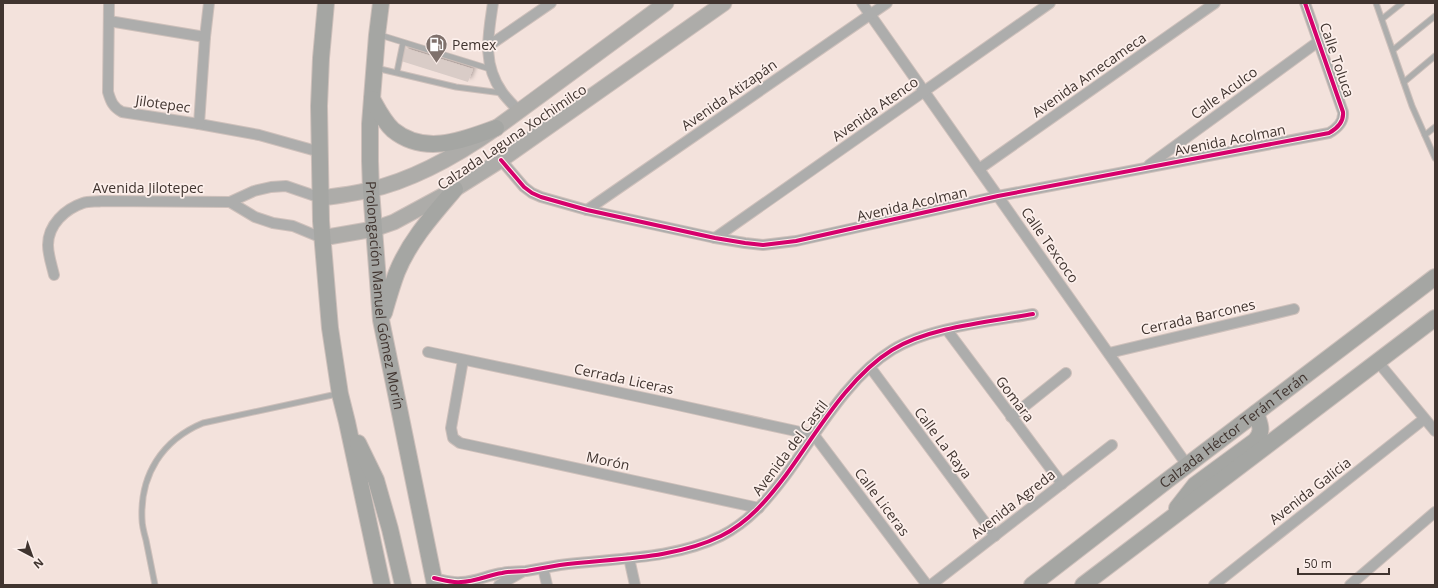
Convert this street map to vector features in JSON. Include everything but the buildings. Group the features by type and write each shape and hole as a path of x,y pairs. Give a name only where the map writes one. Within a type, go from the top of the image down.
{"main road":[{"path":"326,3 321,58 319,106 322,238 330,328 340,394 348,422 382,585"},
{"name":"Prolongación Manuel Gómez Morín","path":"381,3 370,124 371,190 381,320 434,581"},
{"name":"Calzada Laguna Xochimilco","path":"321,198 371,190 399,181 449,158 496,128 666,3"},
{"name":"Calzada Laguna Xochimilco","path":"322,238 374,229 401,218 455,190 501,160 724,3"},
{"path":"372,99 383,118 393,130 406,138 421,143 438,145 453,143 496,128"},
{"path":"381,320 397,272 410,246 421,230 455,190"},
{"name":"Calzada Héctor Terán Terán","path":"1032,585 1187,465 1435,277"},
{"path":"1083,585 1435,318"},
{"path":"1167,522 1195,485 1255,441 1259,436 1261,427 1256,413"},
{"path":"348,422 376,480 390,529 403,585"},
{"path":"1043,585 1063,561"}],"street":[{"path":"109,3 109,21 205,37"},
{"path":"199,124 209,3"},
{"path":"493,3 488,47 490,69 502,93 518,111"},
{"path":"488,47 551,3"},
{"name":"Calle Texcoco","path":"862,3 1187,465"},
{"name":"Avenida Atizapán","path":"587,210 887,3"},
{"name":"Avenida Atenco","path":"715,238 1050,3"},
{"name":"Avenida Amecameca","path":"979,169 1214,3"},
{"name":"Calle Toluca","path":"1305,3 1343,112 1343,118 1340,124"},
{"name":"Jilotepec","path":"109,21 108,92 110,102 115,108 122,112 259,135 320,152"},
{"name":"Calle Aculco","path":"1146,167 1319,41"},
{"name":"Avenida Acolman","path":"501,160 524,187 541,197 587,210 715,238 763,245 796,241 998,196 1329,133 1336,129 1340,124"},
{"name":"Avenida Jilotepec","path":"54,275 48,246 50,232 57,220 65,213 70,209 84,203 102,201 230,202 254,191 271,187 286,186 321,198"},
{"path":"230,202 255,217 273,223 293,226 322,238"},
{"name":"Cerrada Barcones","path":"1109,353 1294,308"},
{"name":"Avenida del Castil","path":"434,581 463,582 500,573 674,552 699,545 721,536 734,528 759,508 775,489 847,392 870,367 891,351 908,341 947,330 1033,314"},
{"name":"Gomara","path":"947,330 1062,484"},
{"name":"Cerrada Liceras","path":"428,352 814,435"},
{"name":"Morón","path":"464,360 451,428 453,438 460,443 759,508"},
{"path":"1378,362 1435,431"},
{"name":"Calle La Raya","path":"870,367 995,536"},
{"path":"1011,417 1066,373"},
{"name":"Avenida Galicia","path":"1214,585 1424,419"},
{"name":"Calle Liceras","path":"814,435 927,585"},
{"name":"Avenida Agreda","path":"931,585 1112,445"},
{"path":"1350,585 1435,512"},
{"path":"629,558 635,585"},
{"path":"543,568 547,585"},
{"name":"Avenida del Castil","path":"499,585 524,571"}],"lane":[{"path":"1376,3 1412,106 1435,158"},
{"path":"1382,20 1402,3"},
{"path":"1393,50 1435,16"},
{"path":"377,35 490,69"},
{"path":"396,72 403,43"},
{"path":"1404,82 1435,56"},
{"path":"375,67 456,87 502,93"},
{"path":"1425,135 1435,127"},
{"path":"156,585 142,521 142,498 148,477 160,455 176,438 188,429 203,423 340,394"}],"cycle path":[{"path":"501,160 524,187 532,193 587,210 715,238 745,243 763,245 796,241 998,196 1329,133 1340,124 1343,112 1305,3"},
{"path":"434,578 451,582 466,582 505,572 526,571 560,565 642,557 683,550 721,536 749,517 765,501 786,475 834,407 861,375 876,361 907,342 923,336 960,326 1033,314"}],"place":[{"name":"Pemex","path":"436,64"}]}
